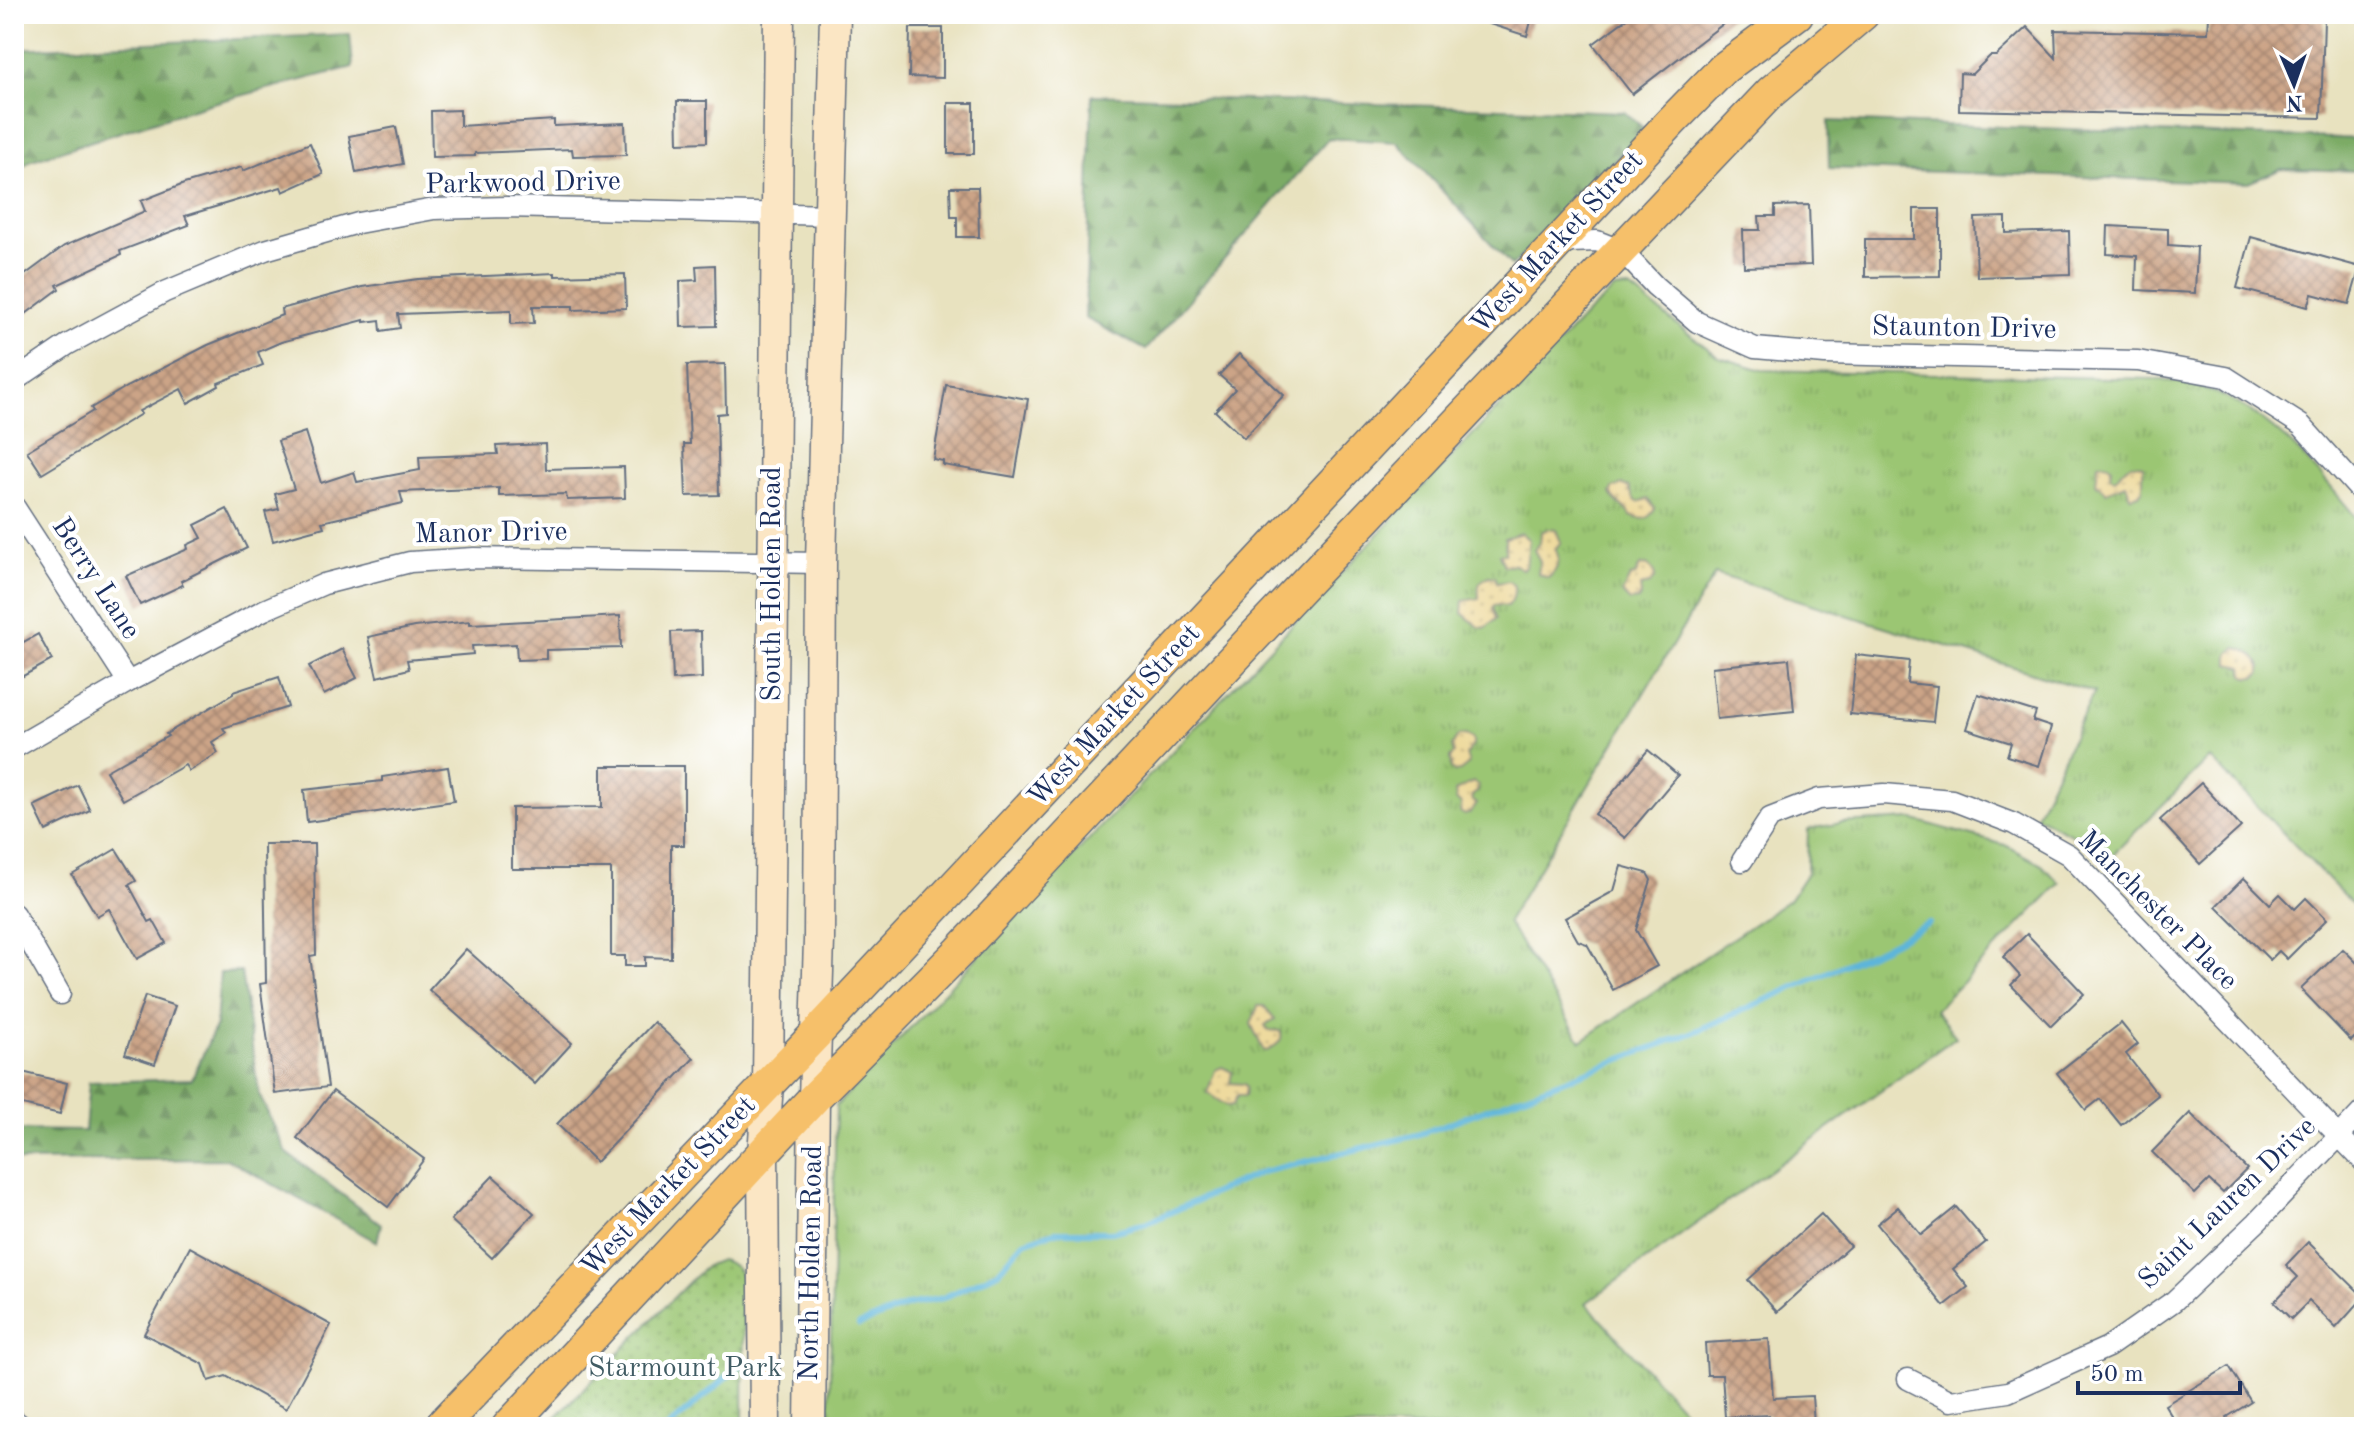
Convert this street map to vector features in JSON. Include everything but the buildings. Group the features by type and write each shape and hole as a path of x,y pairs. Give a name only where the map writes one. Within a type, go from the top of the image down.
{"main road":[{"name":"South Holden Road","path":"763,1154 768,1084 779,14"},
{"name":"South Holden Road","path":"814,1098 821,563 835,14"},
{"name":"West Market Street","path":"440,1427 817,1033 1724,68 1797,14"},
{"name":"West Market Street","path":"508,1427 814,1098 960,951 1771,92 1863,14"},
{"name":"North Holden Road","path":"810,1427 814,1098"},
{"name":"North Holden Road","path":"763,1154 765,1427"}],"street":[{"name":"Parkwood Drive","path":"14,381 67,345 165,292 265,250 358,223 434,209 506,207 830,215"},
{"path":"1554,248 1571,242 1597,241 1622,251"},
{"name":"Staunton Drive","path":"1622,251 1655,286 1697,322 1755,348 1825,354 2138,361 2226,377 2301,425 2364,495"},
{"name":"Berry Lane","path":"14,506 128,682"},
{"name":"Manor Drive","path":"14,748 128,682 264,610 324,584 410,562 474,558 821,563"},
{"name":"Manchester Place","path":"1742,861 1770,818 1819,799 1884,794 1952,800 2014,824 2069,855 2364,1162"},
{"path":"14,914 60,994"},
{"name":"Saint Lauren Drive","path":"1908,1379 1951,1401 2008,1392 2111,1345 2174,1301 2257,1222 2364,1110"},
{"path":"14,1420 23,1427"}],"green space":[{"path":"350,34 353,67 209,104 32,160 14,173 14,49"},
{"path":"1092,95 1624,112 1645,129 1512,266 1397,142 1329,138 1146,350 1085,318"},
{"path":"1828,121 2364,139 2364,171 2281,169 2248,183 1829,168"},
{"path":"1630,288 1719,357 1762,370 2156,379 2195,385 2250,411 2272,427 2311,464 2364,527 2364,916 2210,758 2104,863 2089,843 2036,816 2094,692 1715,574 1507,922 1581,1041 1789,900 1807,873 1808,829 1842,823 1911,819 2005,845 2042,865 2060,883 1935,1010 1956,1037 1586,1303 1699,1427 829,1427 836,1106 1588,313 1615,289"},
{"path":"241,972 259,1094 286,1152 381,1224 377,1242 227,1159 14,1161 14,1130 85,1131 89,1082 192,1079 216,1025 220,973"},
{"name":"Starmount Park","path":"720,1260 736,1268 744,1285 743,1427 546,1427 692,1279 708,1265"}],"sand":[{"path":"2098,464 2111,466 2110,476 2115,479 2129,464 2143,466 2143,488 2139,494 2130,496 2126,484 2106,492 2096,483"},
{"path":"1629,487 1638,502 1648,499 1655,509 1650,515 1642,519 1631,516 1616,501 1611,493 1613,488"},
{"path":"1556,530 1561,542 1555,549 1558,565 1548,578 1538,574 1540,561 1534,550 1540,543 1541,532"},
{"path":"1521,533 1529,540 1526,567 1522,569 1513,564 1504,566 1499,554 1505,553 1505,538"},
{"path":"1647,565 1655,577 1650,584 1640,586 1638,600 1630,601 1622,593 1630,577 1635,576 1640,566"},
{"path":"1489,576 1495,577 1497,583 1509,581 1514,586 1514,592 1508,606 1494,605 1496,619 1485,628 1479,627 1462,613 1463,601 1479,598 1479,585"},
{"path":"2236,648 2254,656 2260,664 2261,673 2248,677 2244,675 2243,667 2229,664 2229,654"},
{"path":"1466,735 1473,739 1473,745 1466,755 1469,764 1454,772 1450,758 1454,754 1452,746 1458,736"},
{"path":"1473,782 1478,786 1478,791 1472,796 1477,804 1465,815 1460,812 1461,804 1456,800 1455,791"},
{"path":"1258,1006 1264,1006 1275,1019 1265,1025 1268,1030 1280,1031 1281,1035 1278,1043 1267,1051 1263,1050 1251,1024"},
{"path":"1222,1067 1232,1072 1230,1083 1244,1084 1246,1087 1245,1096 1237,1096 1233,1105 1227,1106 1207,1093 1215,1070"}],"waterway":[{"path":"859,1325 908,1305 943,1298 998,1272 1024,1242 1054,1232 1112,1232 1146,1223 1262,1172 1417,1135 1694,1032 1882,948 1929,923"},
{"path":"668,1427 746,1361"}]}
